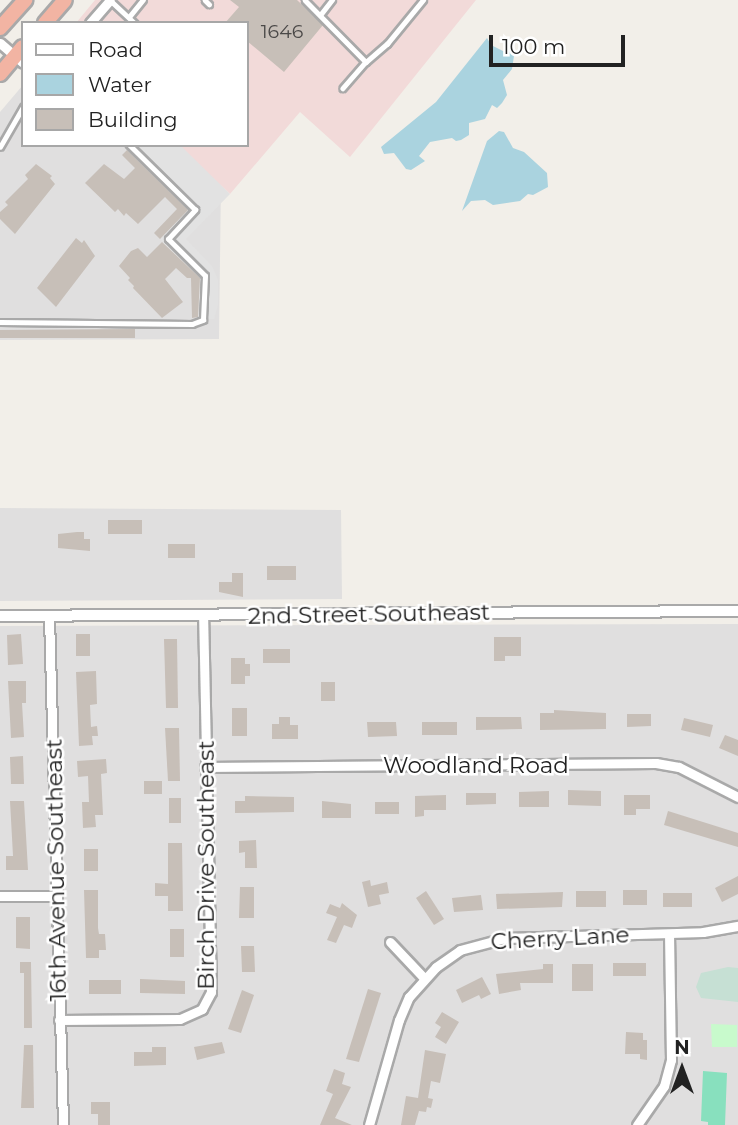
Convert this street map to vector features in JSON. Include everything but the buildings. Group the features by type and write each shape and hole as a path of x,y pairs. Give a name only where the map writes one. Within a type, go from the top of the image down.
{"highway":[{"path":"0,28 24,0"},
{"path":"47,21 65,0"},
{"path":"0,74 20,55"}],"street":[{"path":"92,21 110,0"},
{"path":"0,43 20,55"},
{"name":"2nd Street Southeast","path":"0,617 738,611"},
{"name":"16th Avenue Southeast","path":"50,616 63,1125"},
{"name":"Birch Drive Southeast","path":"60,1020 180,1019 196,1014 207,1001 212,983 203,616"},
{"name":"Woodland Road","path":"205,767 656,763 679,767 738,797"},
{"path":"0,896 57,896"},
{"name":"Cherry Lane","path":"369,1125 403,1010 424,978 447,958 488,940 711,932 738,926"},
{"path":"637,1125 664,1086 671,1060 669,933"},
{"path":"390,942 424,978"}],"lane":[{"path":"110,0 133,21"},
{"path":"129,17 143,0"},
{"path":"305,0 321,13 366,62"},
{"path":"321,13 332,0"},
{"path":"343,88 366,62 387,44 423,0"},
{"path":"0,147 21,110"},
{"path":"0,322 192,324 203,320 205,276 168,239 195,210 131,147"}],"shaded area":[{"path":"95,0 476,0 350,157 300,112 230,194 180,147 248,147 248,21 78,21"},
{"path":"21,87 21,147 184,147 221,181 219,339 0,340 0,112"},
{"path":"127,147 182,147 230,194 186,239 212,266 218,280 218,304 214,319 201,319 199,277 160,239 190,209"},
{"path":"0,508 341,510 342,599 0,601"},
{"path":"738,624 738,1125 0,1125 0,626"}],"green space":[{"path":"728,967 738,968 738,1002 701,998 696,987 701,973"},
{"path":"711,1024 737,1025 737,1047 712,1047"},
{"path":"703,1071 727,1073 725,1125 708,1125 708,1122 701,1121"}],"water":[{"path":"487,38 491,45 503,51 515,49 512,69 503,80 507,95 502,103 497,108 492,105 485,119 469,123 469,135 461,140 452,138 430,142 419,156 425,161 411,170 406,169 394,153 384,154 381,147 436,102"},
{"path":"499,131 504,132 513,148 524,152 547,173 548,187 533,195 528,194 520,201 493,205 485,200 471,201 462,211 487,141"}]}
